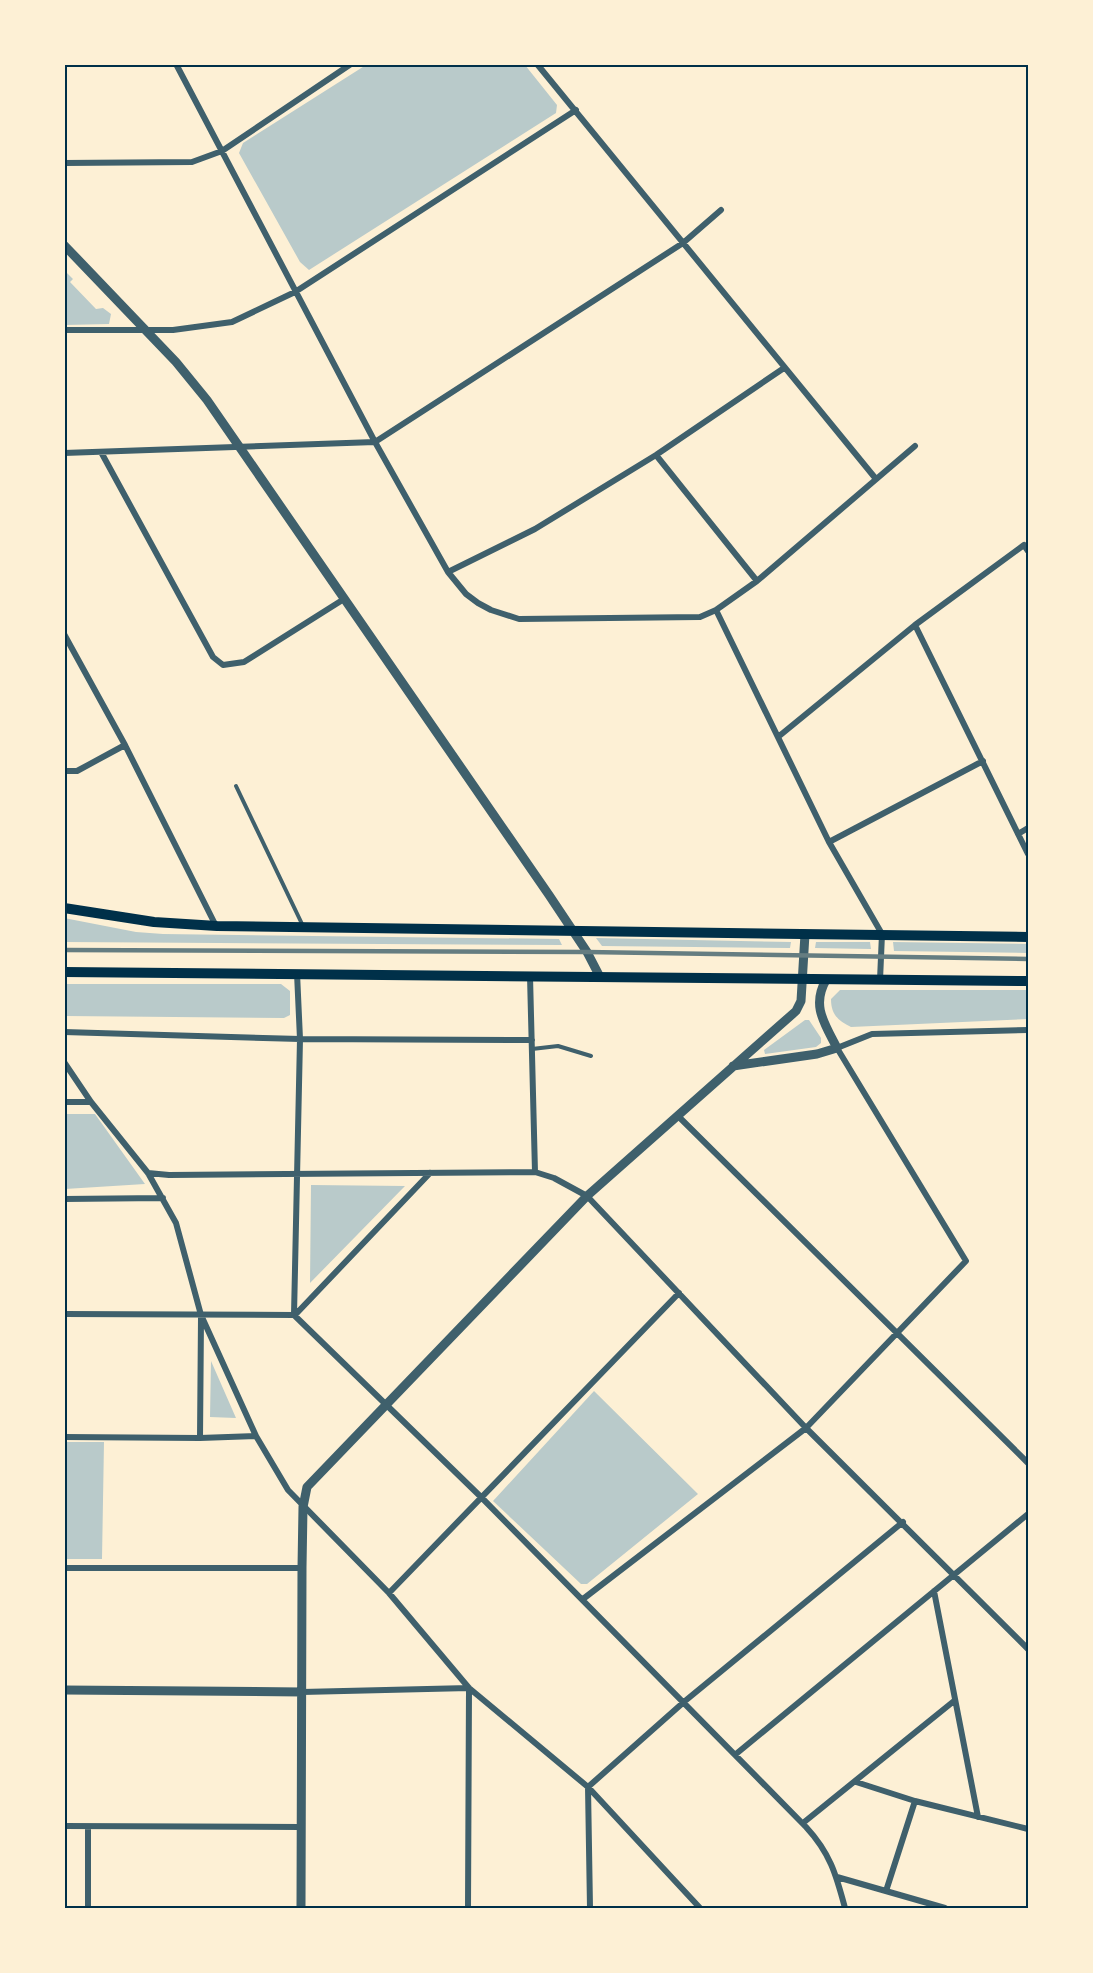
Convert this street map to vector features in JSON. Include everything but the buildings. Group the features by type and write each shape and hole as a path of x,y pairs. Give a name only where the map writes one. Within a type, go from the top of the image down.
{"main road":[{"path":"64,908 154,922 216,926 1029,937"},
{"path":"64,972 1029,981"}],"street":[{"path":"177,64 375,442 447,572 461,589 478,603 498,613 519,619 700,617 716,610 757,581 915,446"},
{"path":"64,163 192,162 222,151 351,64"},
{"path":"537,64 876,479"},
{"path":"64,330 146,331 195,328 232,322 296,292 576,110"},
{"path":"64,453 375,442 683,243 721,210"},
{"path":"64,245 146,331 207,400 572,930 600,977"},
{"path":"447,572 535,529 656,455 784,368"},
{"path":"101,452 213,657 223,665 244,662 344,599"},
{"path":"656,455 757,581"},
{"path":"778,737 915,625 1024,544 1029,551"},
{"path":"716,610 829,842 882,934 880,980"},
{"path":"915,625 1028,850"},
{"path":"64,634 125,745 216,926"},
{"path":"64,771 77,771 125,745"},
{"path":"829,842 983,761"},
{"path":"1018,834 1029,828"},
{"path":"301,1908 302,1568 303,1507 307,1486 587,1196 796,1011 801,1001 805,934"},
{"path":"294,1315 300,1039 297,973"},
{"path":"530,976 535,1172"},
{"path":"583,1599 806,1428 966,1261 837,1048 819,1005 819,994 826,980"},
{"path":"734,1066 817,1054 872,1034 1029,1030"},
{"path":"64,1032 300,1039 532,1040"},
{"path":"64,1062 91,1102 148,1173 163,1198 176,1223 201,1315 256,1436 288,1490 389,1593 469,1688 588,1787 700,1908"},
{"path":"64,1102 91,1102"},
{"path":"677,1115 1029,1463"},
{"path":"148,1173 169,1176 535,1172 554,1178 587,1196 806,1428 1029,1649"},
{"path":"294,1315 430,1173"},
{"path":"64,1199 163,1198"},
{"path":"389,1593 679,1293"},
{"path":"64,1314 294,1315 481,1497 803,1823 823,1845 837,1877 844,1908"},
{"path":"200,1438 201,1315"},
{"path":"64,1437 256,1436"},
{"path":"736,1754 1029,1514"},
{"path":"590,1908 588,1787 685,1701 903,1522"},
{"path":"64,1568 302,1568"},
{"path":"934,1591 978,1817"},
{"path":"64,1690 302,1692 469,1688"},
{"path":"468,1908 469,1688"},
{"path":"803,1823 954,1701"},
{"path":"856,1782 915,1801 1029,1829"},
{"path":"886,1892 915,1801"},
{"path":"64,1826 300,1827"},
{"path":"88,1827 88,1908"},
{"path":"837,1877 945,1908"}],"lane":[{"path":"236,786 304,928"},
{"path":"532,1049 558,1046 591,1056"}],"shaded area":[{"path":"366,65 525,65 557,105 556,113 309,270 300,262 239,153 243,143"},
{"path":"64,270 73,279 70,282 96,309 103,308 111,314 109,324 65,325"},
{"path":"64,918 136,932 163,934 559,939 562,945 65,942"},
{"path":"596,938 791,942 790,948 602,946"},
{"path":"816,942 870,942 871,949 815,948"},
{"path":"893,942 1028,944 1028,953 894,951"},
{"path":"65,984 281,984 290,991 290,1015 284,1018 65,1016"},
{"path":"840,990 1028,990 1028,1019 851,1027 842,1022 832,1009 831,999"},
{"path":"805,1020 809,1020 821,1038 821,1043 816,1047 765,1054 764,1050"},
{"path":"65,1114 95,1114 145,1184 65,1189"},
{"path":"311,1185 405,1186 310,1283"},
{"path":"211,1361 236,1418 210,1417"},
{"path":"594,1391 698,1494 587,1584 581,1584 493,1501"},
{"path":"65,1442 104,1442 102,1559 65,1559"}],"railway":[{"path":"64,950 587,952 1028,959"}]}
